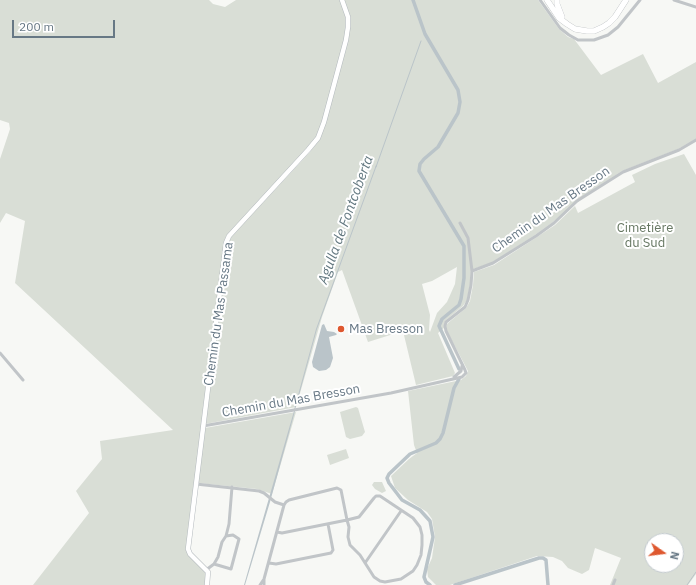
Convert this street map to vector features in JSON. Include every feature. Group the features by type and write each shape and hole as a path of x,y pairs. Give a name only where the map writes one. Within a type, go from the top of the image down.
{"highway":[{"path":"547,0 559,18 575,29 587,31 594,31 603,27 615,17 626,0"},
{"path":"557,0 560,14 567,24"}],"street":[{"name":"Chemin du Mas Passama","path":"206,570 190,554 188,548 226,243 229,236 318,138 324,122 346,40 348,17 342,0"},
{"path":"540,0 560,28 569,35 578,40 594,40 608,35 618,27 640,0"},
{"path":"674,0 696,7"},
{"name":"Chemin du Mas Bresson","path":"472,271 493,263 536,236 554,224 577,201 623,172 679,150 696,140"},
{"path":"453,379 464,375 466,370 462,365 445,326 446,322 465,307 471,285 472,271 468,238 460,223"},
{"path":"0,353 23,380"},
{"path":"453,379 461,370 462,365"},
{"name":"Chemin du Mas Bresson","path":"203,426 391,393 453,379"},
{"path":"196,484 259,491 269,496 275,502 284,505"},
{"path":"207,585 208,572 206,570 214,564 218,557 222,542 226,536 229,524 232,488"},
{"path":"264,585 264,579 284,505 289,500 339,488 341,490 347,520 350,545 360,555 374,577 380,581 384,582 406,576 417,565 422,545 420,527 413,518 380,496 376,496 374,498 359,517 347,520 328,524 282,533 277,532"},
{"path":"365,563 401,511"},
{"path":"268,564 276,564 331,553 333,550 328,524"},
{"path":"214,564 231,569 239,539 233,536 226,536"},
{"path":"260,585 264,579"},
{"path":"613,585 615,580"}],"green space":[{"path":"0,0 209,0 213,4 225,7 236,0 340,0 346,17 344,40 322,122 316,137 307,149 228,235 186,548 204,571 206,575 206,585 33,585 89,513 76,491 102,459 100,441 173,430 15,283 25,221 6,213 0,223 0,159 10,129 9,123 0,120"},
{"path":"344,0 538,0 559,29 568,37 574,39 601,75 643,54 658,83 696,62 696,139 678,149 622,171 594,189 535,235 493,262 471,270 467,300 463,306 445,321 444,328 438,333 455,373 453,376 416,385 403,331 368,342 342,270 338,272 322,317 296,407 205,424 228,244 231,237 310,152 320,138 350,28","holes":["457,267 455,284 447,302 437,313 430,332 430,315 422,284 432,281"]},
{"name":"Cimetière du Sud","path":"684,154 696,175 696,574 688,585 610,585 621,558 595,548 589,570 582,574 568,568 562,561 553,557 537,556 450,585 436,585 428,577 427,569 432,558 435,537 432,519 427,512 408,500 395,488 391,476 417,453 414,445 408,391 461,380 466,376 468,371 447,331 446,326 466,308 470,301 474,272 494,265 537,237 555,225 575,206 578,213 635,182 632,175 655,164"},
{"path":"356,407 358,408 365,432 362,436 350,439 346,437 340,412"},
{"path":"296,412 272,494 257,489 198,483 205,428"},
{"path":"346,449 349,458 330,465 327,455"},
{"path":"374,482 382,482 386,491 382,493 375,489 372,485"}],"shaded area":[{"path":"376,165 317,329 294,410 316,329"},
{"path":"324,324 327,331 337,334 329,337 333,358 330,367 326,370 319,371 313,367 312,362 322,325"},
{"path":"294,411 270,502 244,585"}],"waterway":[{"path":"413,0 425,34 458,90 460,102 458,113 438,147 420,164 419,171 464,246 464,278 461,299 459,305 442,319 439,326 459,369"},
{"name":"Agulla de Fontcoberta","path":"376,167 421,41"},
{"path":"430,585 426,582 424,577 433,537 430,521 420,510 402,500 387,478 389,474 410,454 436,443 440,439 443,433 454,388 459,379"},
{"path":"455,585 539,558 546,560 548,585"},
{"path":"687,585 696,572"}],"place":[{"name":"Mas Bresson","path":"341,329"}]}
